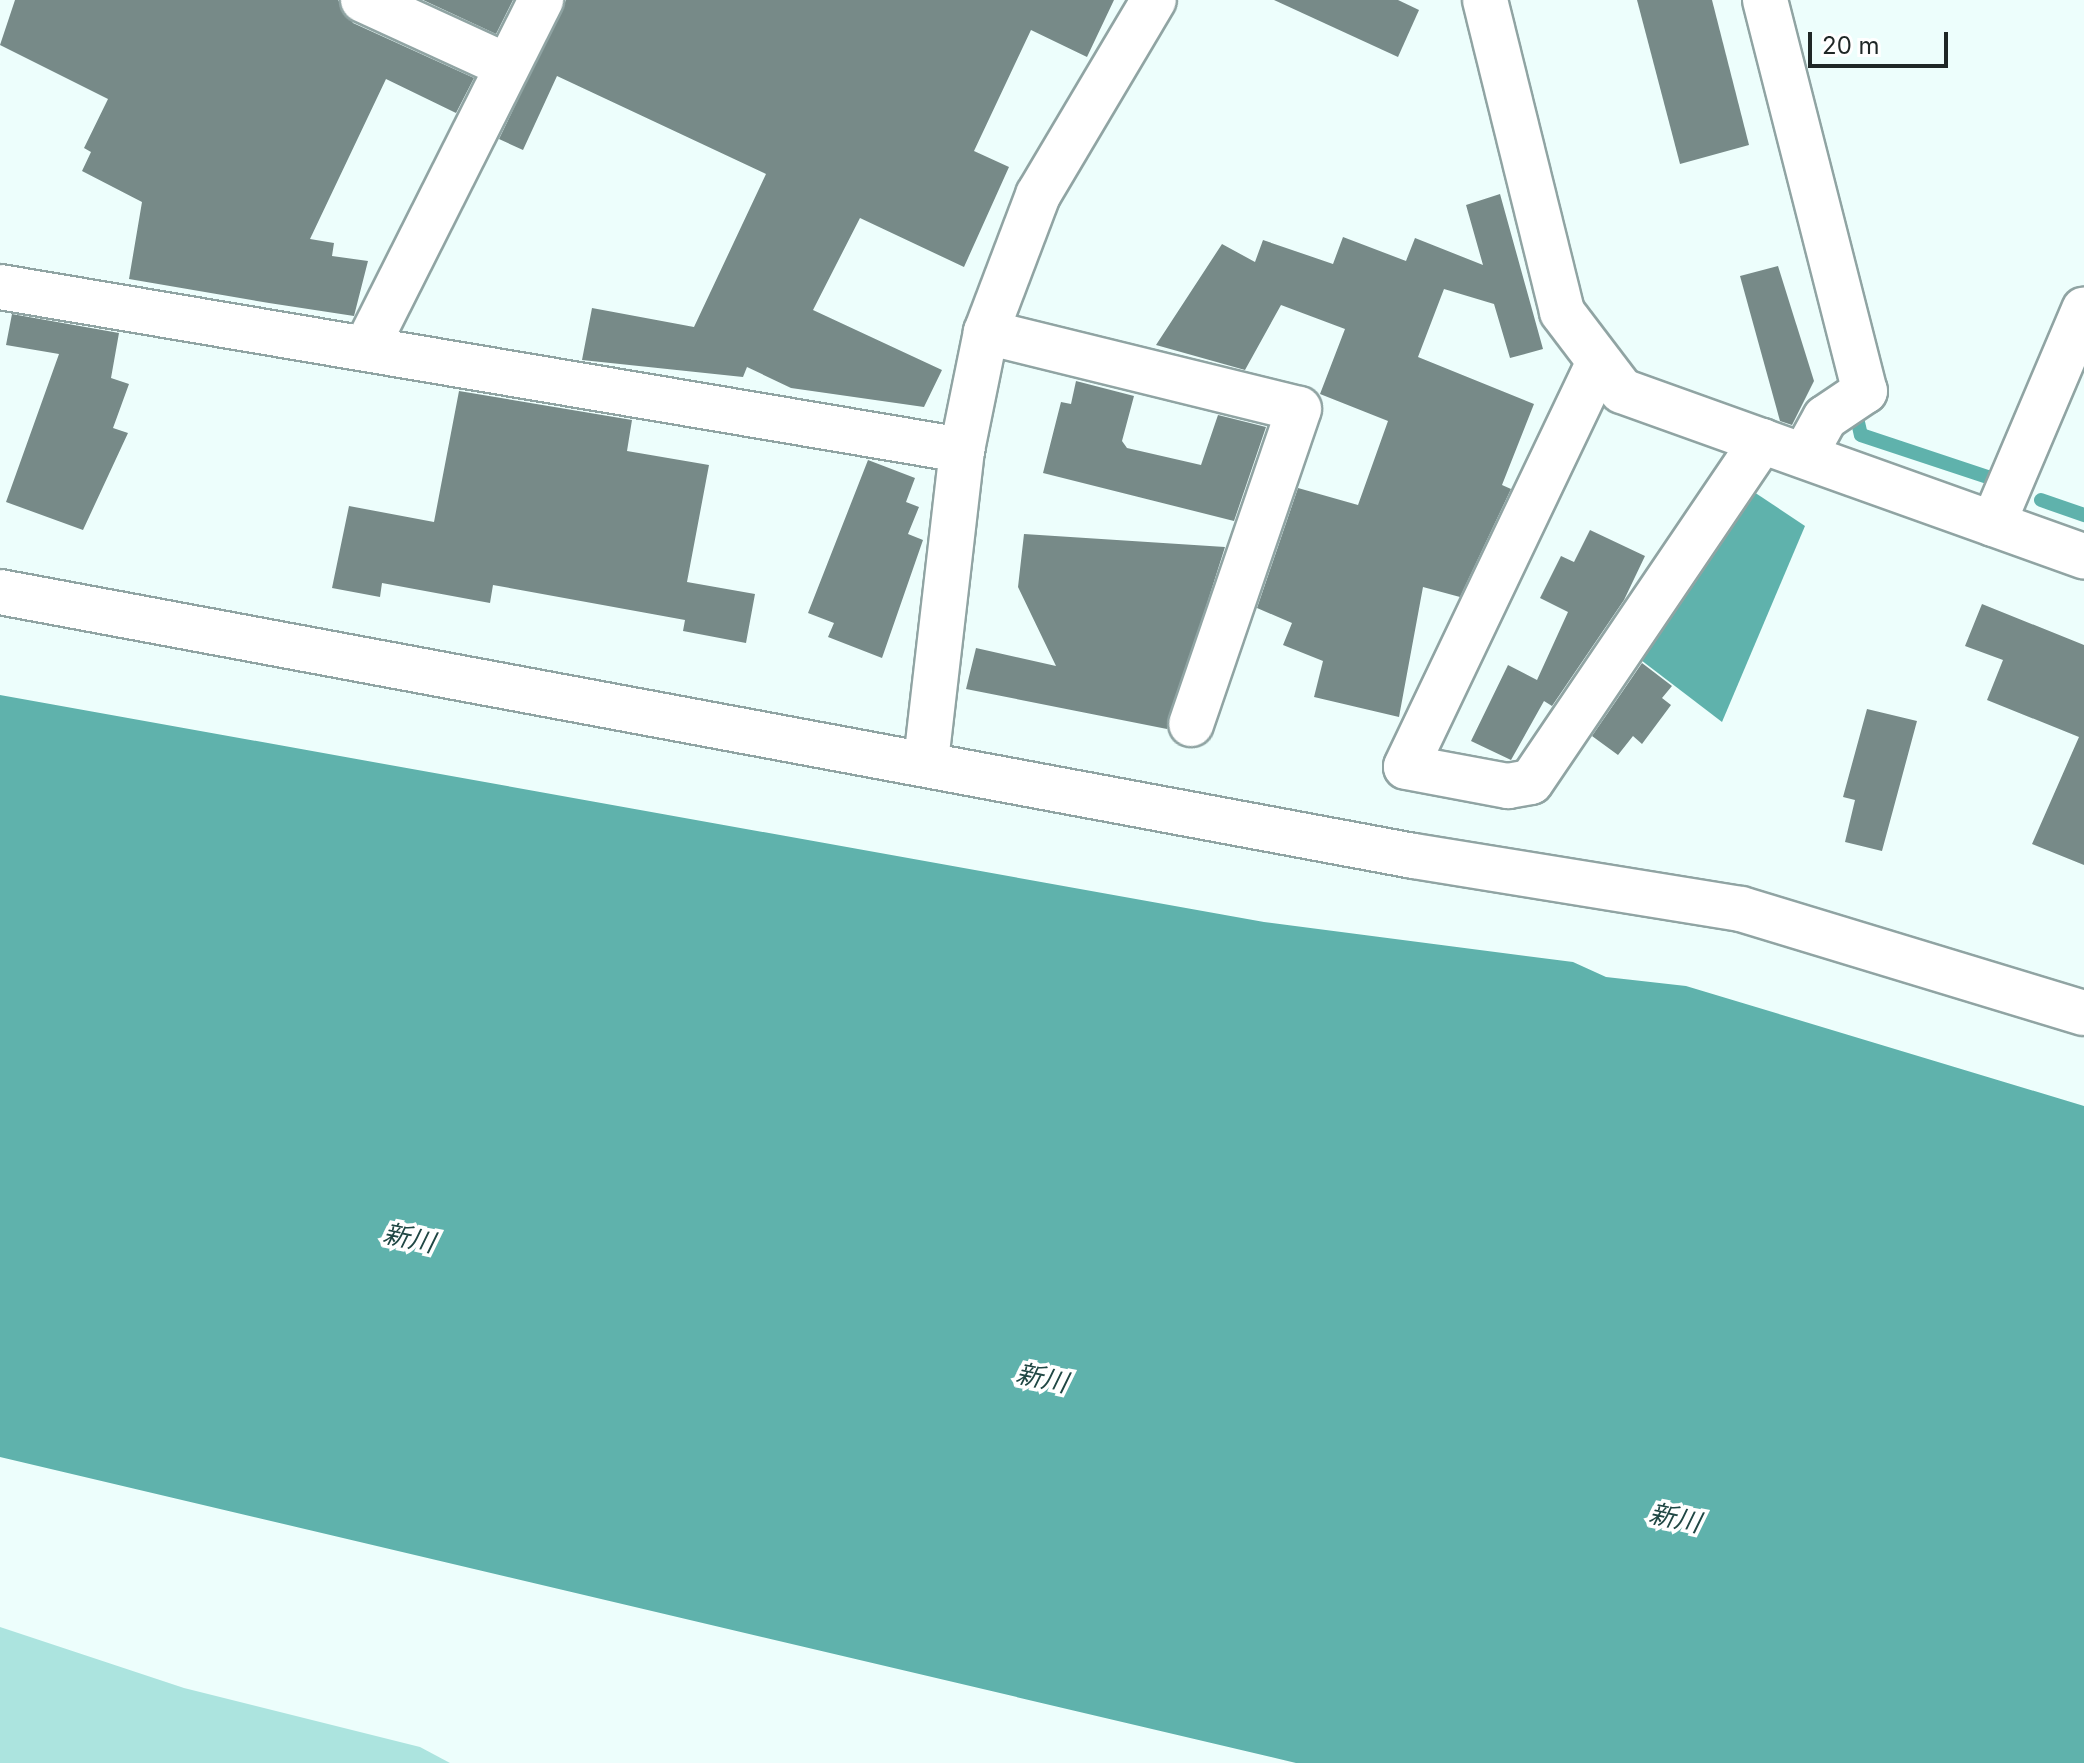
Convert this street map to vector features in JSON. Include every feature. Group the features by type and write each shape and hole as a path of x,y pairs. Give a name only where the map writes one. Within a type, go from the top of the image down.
{"street":[{"path":"363,0 507,66"},
{"path":"366,348 541,0"},
{"path":"926,761 962,450 986,332 1038,195 1154,0"},
{"path":"1485,0 1562,312 1598,364 1622,391 2084,556"},
{"path":"1765,0 1865,391 1825,418 1804,456"},
{"path":"0,287 962,450"},
{"path":"1993,524 2084,310"},
{"path":"986,332 1299,409 1191,724"},
{"path":"1598,364 1406,767 1508,786 1531,782 1762,441"},
{"path":"0,592 926,761 1414,856 1741,909 2083,1013"}],"shaded area":[{"path":"0,1627 184,1688 420,1747 450,1763 0,1763"}],"water":[{"path":"1754,492 1805,526 1722,722 1637,657"},
{"name":"新川","path":"0,695 1264,922 1573,962 1606,977 1686,986 2084,1106 2084,1763 1296,1763 0,1457"}],"building":[{"path":"15,0 338,0 353,23 474,78 456,113 386,79 310,239 334,243 332,256 368,261 354,316 269,303 129,279 142,202 82,171 91,152 84,148 108,99 0,45"},
{"path":"423,0 513,0 496,34"},
{"path":"566,0 1114,0 1087,57 1031,30 974,151 1009,167 964,267 860,218 813,310 942,370 924,407 791,388 747,367 743,377 582,360 592,308 694,327 766,174 557,76 523,150 499,139"},
{"path":"1274,0 1398,0 1419,10 1398,57"},
{"path":"1637,0 1712,0 1749,145 1680,164"},
{"path":"1500,194 1543,349 1510,358 1494,304 1444,289 1418,357 1534,404 1502,485 1511,489 1460,597 1423,587 1399,717 1314,697 1323,661 1283,645 1292,623 1257,608 1298,488 1358,505 1388,421 1320,394 1345,329 1281,305 1245,370 1156,345 1222,244 1255,262 1263,240 1333,264 1343,237 1406,261 1415,238 1483,265 1466,205"},
{"path":"1778,266 1814,381 1792,425 1780,421 1740,276"},
{"path":"12,314 119,333 111,378 129,384 113,428 128,433 83,530 6,502 59,354 6,345"},
{"path":"1076,381 1134,396 1122,441 1127,448 1201,465 1218,415 1266,427 1234,521 1043,473 1061,402 1071,404"},
{"path":"459,391 632,420 627,451 709,465 687,582 755,594 746,643 683,631 685,620 493,585 490,603 382,583 380,597 332,588 349,506 434,522"},
{"path":"868,460 915,478 906,502 919,507 908,534 923,540 882,658 828,637 834,623 808,613"},
{"path":"1590,530 1645,556 1624,600 1552,706 1544,701 1511,760 1471,741 1508,665 1537,680 1568,612 1540,598 1561,556 1574,562"},
{"path":"1024,534 1225,547 1167,729 966,689 976,648 1056,666 1018,587"},
{"path":"1982,604 2084,645 2084,865 2032,844 2079,737 1987,700 2003,660 1965,646"},
{"path":"1642,663 1672,686 1662,698 1671,705 1642,744 1633,736 1618,755 1592,736"},
{"path":"1867,709 1917,721 1882,851 1845,842 1855,800 1843,797"}],"waterway":[{"path":"1857,418 1861,435 1987,477"},
{"path":"2041,500 2084,515"}]}
